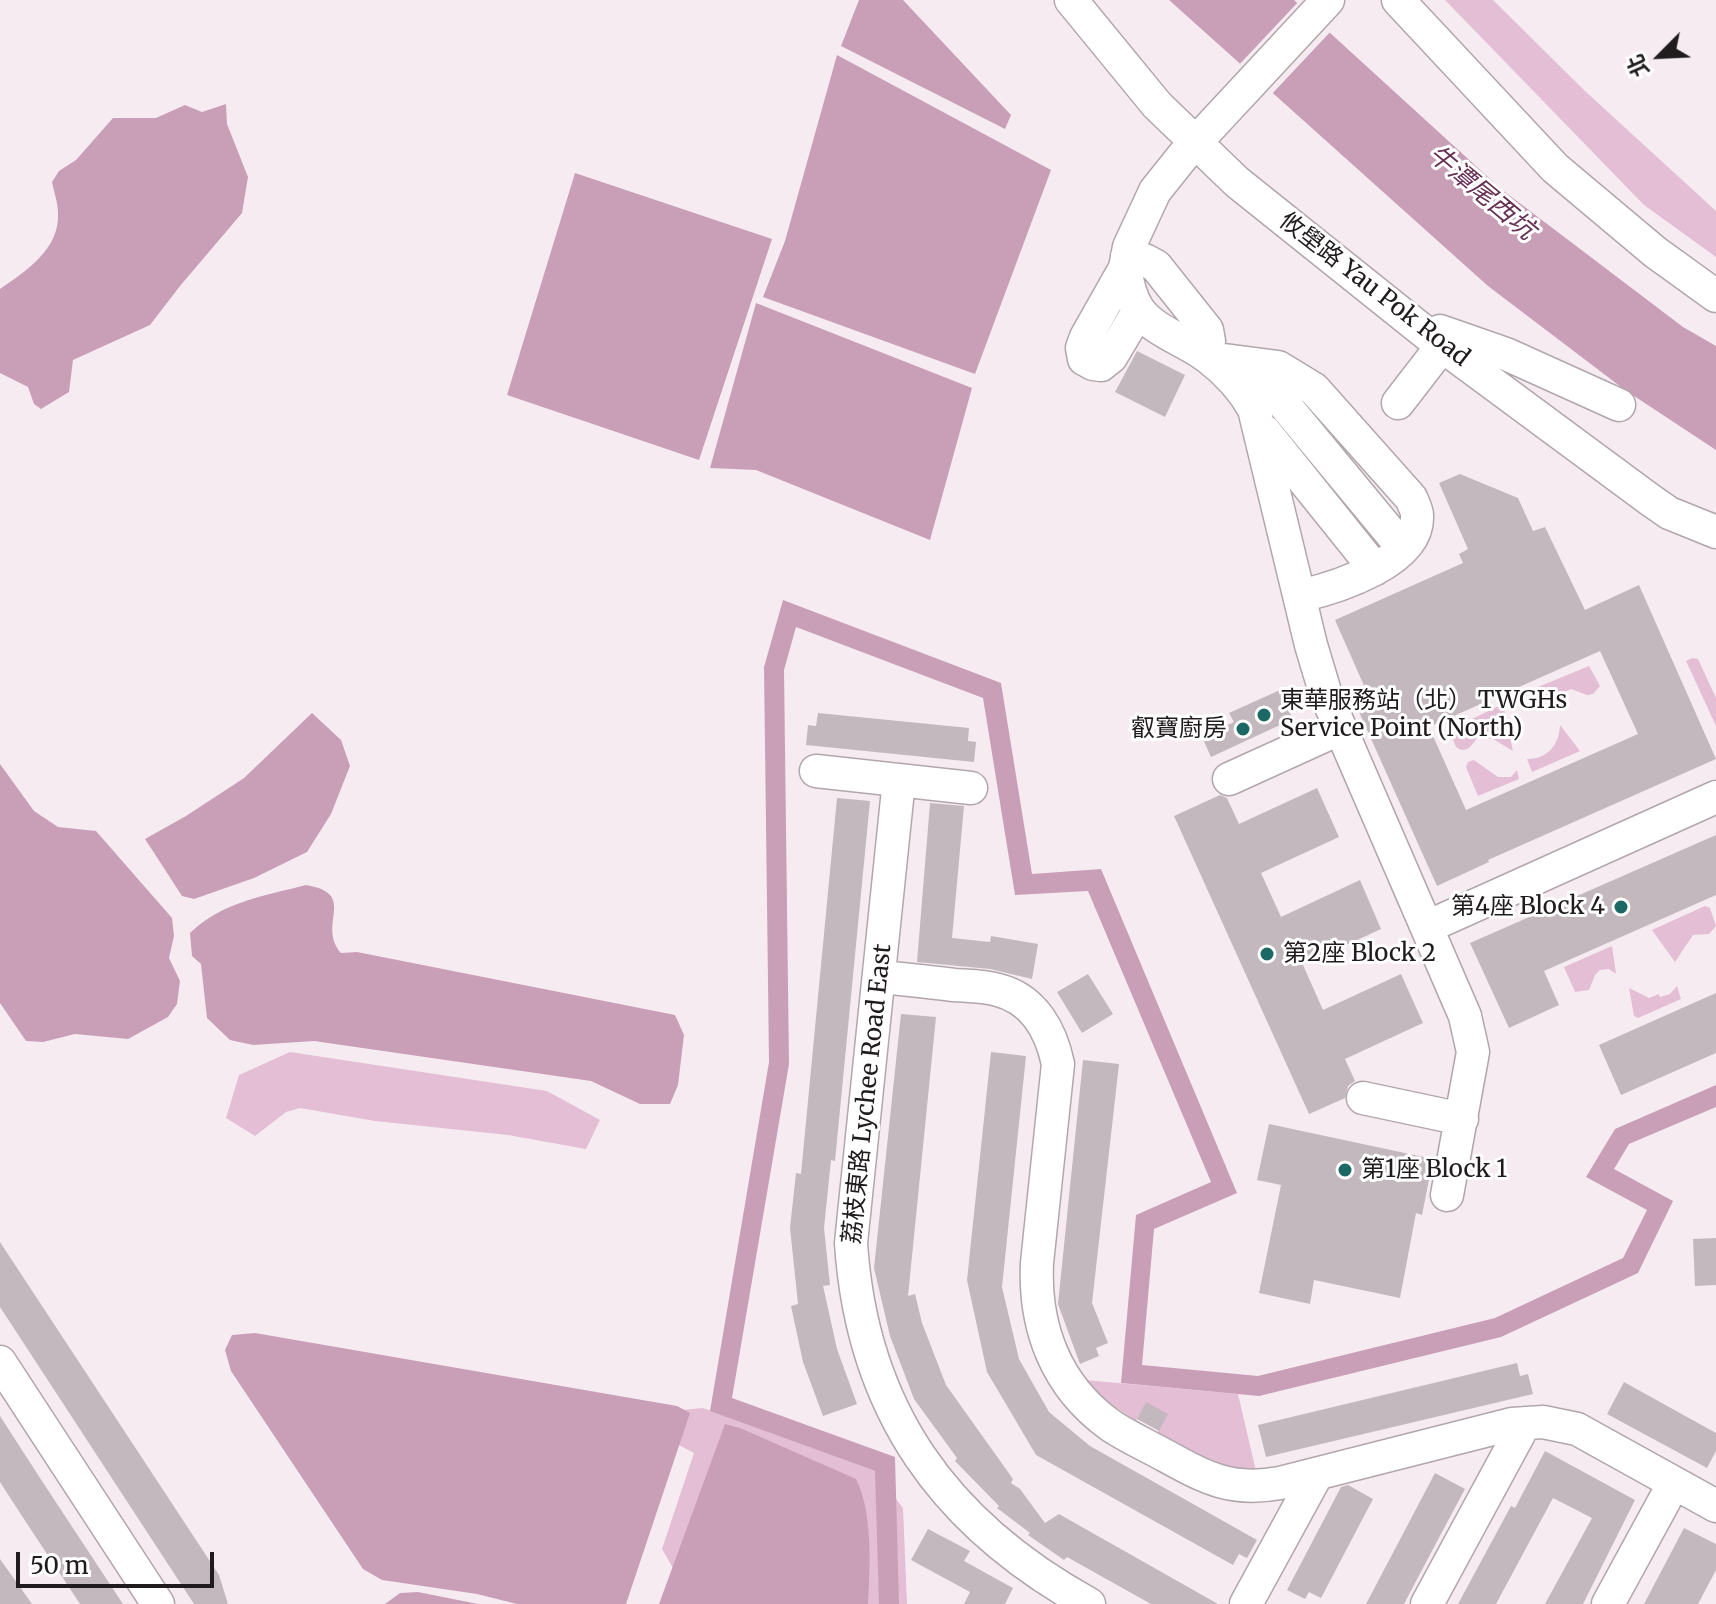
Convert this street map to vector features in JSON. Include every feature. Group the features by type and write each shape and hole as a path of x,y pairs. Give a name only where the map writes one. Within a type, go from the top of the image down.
{"street":[{"name":"攸壆路 Yau Pok Road","path":"1071,0 1157,105 1249,192 1442,346 1669,513 1716,532"},
{"path":"1139,310 1111,357 1101,365 1084,359 1082,348 1086,337 1126,262 1155,191 1328,0"},
{"path":"1398,0 1555,168 1655,252 1716,296"},
{"path":"1126,262 1145,260 1156,266 1207,330 1209,341 1206,356"},
{"path":"1126,262 1129,289 1139,310 1152,322 1206,356 1244,391 1260,426 1315,658 1339,729 1465,1016 1473,1052 1447,1195"},
{"path":"1410,321 1506,354 1619,405"},
{"path":"1398,403 1442,346"},
{"path":"1206,356 1278,367 1314,389 1411,498 1418,514 1415,533 1403,548 1375,569 1353,582 1300,596"},
{"path":"1260,426 1375,569"},
{"path":"1229,779 1339,729"},
{"path":"816,771 971,788"},
{"name":"荔枝東路 Lychee Road East","path":"899,780 851,1243 853,1281 870,1355 900,1426 944,1489 997,1543 1077,1601"},
{"path":"1427,927 1716,797"},
{"path":"879,977 998,990 1017,997 1046,1025 1058,1064 1036,1290 1039,1317 1046,1343 1072,1390 1112,1426 1210,1480 1227,1485 1262,1486 1525,1423 1543,1422 1577,1429 1716,1506"},
{"path":"1363,1098 1462,1119"},
{"path":"0,1362 158,1604"},
{"path":"1427,1604 1525,1423"},
{"path":"1246,1604 1317,1474"},
{"path":"1608,1604 1674,1483"}],"shaded area":[{"path":"1445,0 1493,0 1585,91 1716,211 1716,257 1644,205"},
{"path":"1698,659 1716,698 1716,726 1686,661"},
{"path":"1589,666 1600,686 1593,694 1571,689 1562,693 1556,703 1538,687"},
{"path":"1503,704 1513,751 1493,739 1477,738 1465,750 1456,747 1449,730"},
{"path":"1560,725 1580,751 1532,772 1527,759 1540,757 1551,750"},
{"path":"1474,760 1498,777 1511,777 1517,770 1519,779 1478,796 1466,767 1468,762"},
{"path":"1705,906 1710,908 1716,926 1709,934 1693,935 1675,962 1652,930"},
{"path":"1612,946 1616,974 1609,969 1600,970 1589,990 1575,992 1564,967"},
{"path":"1677,986 1681,999 1638,1018 1634,1016 1629,988 1649,998 1670,994"},
{"path":"290,1052 547,1091 600,1120 586,1149 508,1135 375,1121 300,1108 286,1112 255,1136 226,1118 239,1075"},
{"path":"1085,1380 1238,1394 1256,1471 1216,1465 1157,1433 1167,1415 1146,1403 1136,1421 1102,1398"},
{"path":"703,1408 875,1471 903,1508 907,1604 865,1604 685,1589 662,1549 694,1453 656,1433 651,1413"}],"water":[{"path":"859,0 903,0 1011,115 1005,129 841,46"},
{"name":"牛潭尾西坑","path":"1169,0 1294,0 1501,189 1683,327 1716,346 1716,450 1625,390 1488,286"},
{"path":"837,55 1051,170 975,374 763,297 785,241"},
{"path":"226,104 227,124 248,177 242,213 150,325 73,360 69,392 41,409 34,404 28,387 0,373 0,289 40,258 53,238 58,213 52,182 59,171 76,160 113,118 156,118 185,105 202,112"},
{"path":"575,173 772,239 699,460 507,395"},
{"path":"756,303 972,388 930,540 756,470 710,468"},
{"path":"783,600 1001,683 1032,874 1101,869 1237,1193 1154,1229 1142,1365 1258,1376 1495,1318 1623,1258 1647,1210 1586,1177 1615,1129 1716,1085 1716,1107 1629,1144 1614,1169 1673,1201 1638,1273 1501,1337 1259,1396 1121,1383 1136,1215 1211,1182 1088,891 1015,895 983,698 796,627 784,670 789,1064 732,1398 895,1457 899,1604 879,1604 875,1471 710,1411 769,1062 764,667"},
{"path":"312,713 341,740 350,766 331,814 307,852 254,878 194,899 182,896 145,839 244,778"},
{"path":"0,764 34,811 58,827 96,831 172,918 174,936 169,958 180,981 177,1004 168,1017 128,1039 75,1034 43,1042 26,1041 0,1003"},
{"path":"306,885 322,889 330,895 334,903 334,942 341,953 357,952 675,1015 684,1035 678,1085 670,1104 640,1104 591,1081 314,1041 253,1045 230,1040 207,1018 201,964 192,956 190,933 202,922 230,907"},
{"path":"255,1333 677,1406 690,1413 626,1604 517,1604 477,1594 382,1580 363,1569 231,1371 225,1350 232,1335"},
{"path":"725,1424 856,1479 868,1523 868,1604 659,1604"},
{"path":"418,1592 478,1604 385,1604 400,1593"}],"pier":[{"path":"1300,0 1333,29 1270,96 1237,67"}],"building":[{"path":"1137,351 1185,375 1165,417 1115,392"},
{"path":"1460,474 1518,498 1533,531 1545,527 1585,610 1639,585 1716,759 1488,860 1437,886 1355,703 1369,697 1335,620 1463,563 1459,554 1468,549 1439,483","holes":["1600,651 1638,734 1466,810 1429,727"]},
{"path":"1280,690 1293,719 1211,757 1202,737 1234,722 1229,713"},
{"path":"818,713 969,728 968,741 976,742 974,762 806,745 808,725 816,726"},
{"path":"1317,788 1339,837 1261,873 1281,917 1360,880 1381,929 1303,965 1323,1010 1401,974 1423,1023 1345,1059 1355,1081 1348,1086 1345,1098 1309,1114 1174,816 1220,795 1227,798 1239,824"},
{"path":"837,798 870,801 835,1161 831,1160 824,1228 830,1285 823,1286 837,1349 857,1404 823,1416 803,1362 791,1306 798,1304 790,1228 796,1173 801,1174"},
{"path":"930,803 964,806 952,938 990,942 991,936 1038,944 1032,979 990,969 917,962"},
{"path":"1716,835 1716,895 1544,971 1559,1005 1509,1028 1470,943"},
{"path":"1088,974 1113,1014 1082,1033 1057,992"},
{"path":"1716,993 1716,1053 1621,1095 1599,1045"},
{"path":"901,1014 936,1017 908,1296 915,1294 922,1323 946,1385 1013,1479 1011,1483 1020,1489 1045,1523 1059,1514 1218,1604 1151,1604 1067,1557 1064,1560 997,1508 999,1506 955,1461 957,1458 914,1399 890,1336 874,1268"},
{"path":"991,1052 1026,1056 1002,1287 1019,1359 1049,1412 1090,1446 1257,1540 1247,1558 1239,1554 1233,1565 1036,1455 987,1372 967,1280"},
{"path":"1083,1060 1119,1064 1092,1303 1108,1343 1096,1348 1099,1356 1080,1364 1058,1304"},
{"path":"1269,1124 1433,1159 1422,1215 1416,1213 1400,1298 1314,1280 1310,1304 1259,1293 1281,1185 1257,1180"},
{"path":"1716,1238 1716,1285 1695,1286 1693,1239"},
{"path":"0,1242 219,1575 228,1604 194,1604 0,1307"},
{"path":"1517,1363 1520,1376 1528,1374 1533,1394 1266,1457 1258,1425"},
{"path":"1624,1382 1716,1433 1716,1451 1707,1468 1607,1414"},
{"path":"1146,1402 1168,1414 1159,1431 1137,1419"},
{"path":"0,1416 123,1604 80,1604 20,1513 0,1482"},
{"path":"1545,1451 1635,1500 1583,1604 1545,1604 1592,1518 1553,1498 1496,1604 1458,1604 1511,1506 1515,1508"},
{"path":"1435,1473 1465,1489 1404,1604 1366,1604"},
{"path":"1348,1485 1373,1499 1321,1598 1309,1592 1305,1599 1287,1590 1341,1487"},
{"path":"1684,1528 1716,1544 1716,1570 1698,1604 1644,1604"},
{"path":"928,1529 970,1551 964,1561 1013,1588 1005,1604 964,1604 970,1592 911,1560"},
{"path":"0,1559 20,1587 32,1604 0,1604"}],"place":[{"name":"東華服務站（北） TWGHs Service Point (North)","path":"1264,715"},
{"name":"叡寶廚房","path":"1243,729"},
{"name":"第4座 Block 4","path":"1621,907"},
{"name":"第2座 Block 2","path":"1267,954"},
{"name":"第1座 Block 1","path":"1345,1170"}]}
